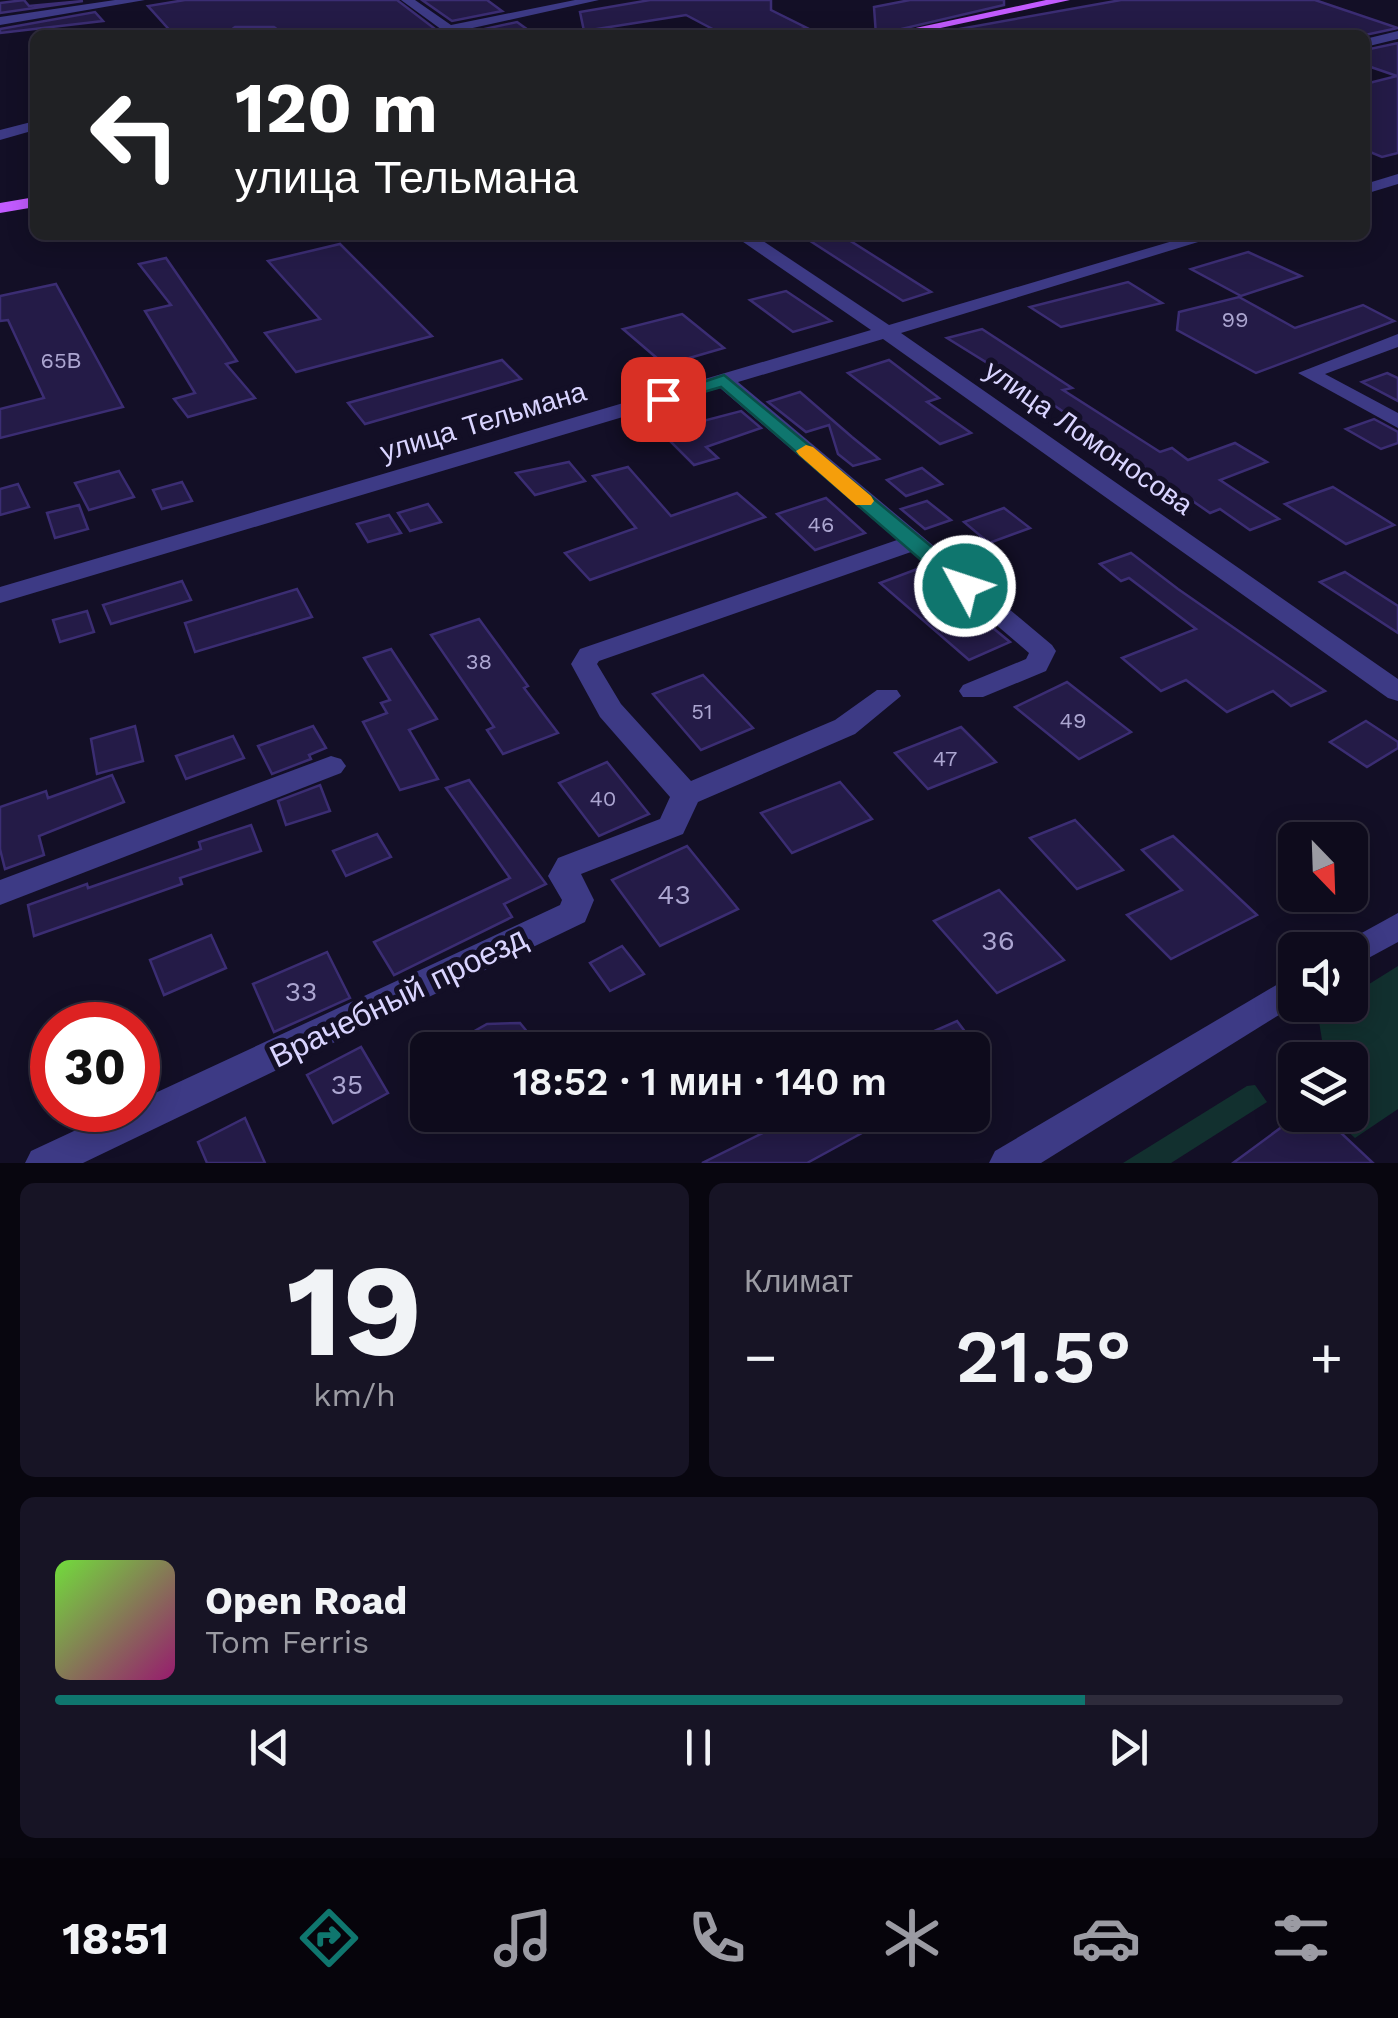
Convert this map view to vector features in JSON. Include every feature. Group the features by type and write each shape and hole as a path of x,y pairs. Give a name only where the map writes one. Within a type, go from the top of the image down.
{"main road":[{"path":"914,30 1064,0"},
{"path":"0,208 30,203"}],"street":[{"path":"0,21 139,0"},
{"path":"407,0 449,30"},
{"path":"461,30 593,0"},
{"path":"1370,42 1398,35"},
{"path":"0,135 30,126"},
{"path":"1370,187 1398,179"},
{"name":"улица Ломоносова","path":"749,240 1398,692"},
{"name":"улица Тельмана","path":"0,595 1195,240"},
{"path":"1398,340 1308,372 1398,422"},
{"path":"724,380 1043,651 1036,664 974,691"},
{"path":"686,796 610,710 584,664 589,656 913,543"},
{"name":"Врачебный проезд","path":"44,1163 574,912 578,900 564,876 569,866 672,826 686,796 845,727 887,696"},
{"path":"0,893 331,766"},
{"path":"1368,944 1398,926"},
{"path":"1008,1163 1278,998"}],"green space":[{"path":"1398,966 1398,1109 1368,1129 1368,1042 1320,1042 1319,1022 1368,1022 1368,985"},
{"path":"1255,1085 1267,1102 1171,1163 1123,1163 1247,1086"}],"building":[{"path":"24,0 29,6 83,1 0,13 0,3"},
{"path":"185,0 397,0 436,30 170,30 148,6"},
{"path":"422,0 487,0 502,11 452,21"},
{"path":"650,0 771,0 771,10 807,28 714,30 686,15 584,30 580,12"},
{"path":"910,0 1004,0 1004,5 897,30 876,30 874,7"},
{"path":"1121,0 1315,0 1398,28 1370,34 1370,30 954,30"},
{"path":"95,12 103,21 0,33 0,29"},
{"path":"517,22 528,30 480,30"},
{"path":"1398,43 1398,153 1382,157 1370,152 1370,83 1397,76 1370,67 1370,49"},
{"path":"809,240 849,240 931,292 903,301"},
{"path":"340,244 432,336 296,372 265,333 320,319 268,261"},
{"path":"1248,252 1301,276 1241,296 1191,269"},
{"path":"166,258 237,361 226,364 255,398 188,417 174,399 195,393 145,311 171,305 139,264"},
{"path":"1128,282 1162,303 1061,327 1030,307"},
{"path":"56,284 123,407 0,438 0,409 44,398 8,320 0,321 0,296"},
{"path":"786,291 831,321 793,332 750,300"},
{"path":"1239,297 1295,328 1363,305 1394,321 1256,373 1177,330 1179,312"},
{"path":"682,314 724,348 665,365 623,329"},
{"path":"982,329 1072,388 1063,390 1160,452 1172,448 1188,460 1235,443 1267,462 1220,480 1279,519 1250,530 1220,509 1210,513 1042,397 947,338"},
{"path":"502,360 521,379 365,424 348,403"},
{"path":"889,360 939,398 927,402 971,433 940,444 848,373"},
{"path":"1387,373 1398,378 1398,401 1362,382"},
{"path":"800,392 879,459 853,466 838,454 829,425 806,432 768,402"},
{"path":"741,411 761,428 706,447 718,458 694,465 661,432"},
{"path":"1374,419 1398,432 1398,443 1381,449 1346,429"},
{"path":"569,462 585,481 535,495 516,473"},
{"path":"628,467 671,516 737,493 765,517 590,580 565,553 636,528 593,476"},
{"path":"922,468 942,484 906,496 887,480"},
{"path":"119,471 134,497 89,510 75,483"},
{"path":"182,482 192,501 162,509 153,490"},
{"path":"18,484 29,507 0,515 0,489"},
{"path":"1333,487 1394,525 1346,544 1285,504"},
{"path":"826,498 865,533 815,550 777,514"},
{"path":"927,501 951,520 925,529 901,509"},
{"path":"428,504 441,522 410,531 398,513"},
{"path":"79,505 88,529 55,538 47,513"},
{"path":"1004,508 1030,528 989,543 964,522"},
{"path":"389,515 401,533 368,542 357,524"},
{"path":"1131,553 1325,691 1291,706 1273,691 1227,712 1186,680 1161,691 1122,658 1196,629 1129,578 1121,581 1100,564"},
{"path":"920,568 958,597 965,612 971,610 1010,642 969,660 880,583"},
{"path":"1345,572 1398,606 1398,633 1320,582"},
{"path":"182,581 191,600 111,624 103,605"},
{"path":"297,589 312,617 195,652 185,623"},
{"path":"87,611 94,632 60,642 53,620"},
{"path":"479,619 558,733 503,754 487,730 494,727 431,635"},
{"path":"391,649 437,719 409,730 438,779 400,790 363,722 387,713 381,703 390,700 364,658"},
{"path":"703,675 753,728 701,750 653,694"},
{"path":"1067,682 1131,732 1079,759 1015,707"},
{"path":"1366,721 1398,742 1398,748 1367,767 1330,742"},
{"path":"135,726 143,761 97,774 91,739"},
{"path":"313,726 326,748 309,755 311,759 272,774 258,746"},
{"path":"961,727 996,762 928,789 895,753"},
{"path":"233,736 244,758 186,779 176,756"},
{"path":"607,762 649,814 599,836 559,783"},
{"path":"112,775 124,802 39,836 44,855 5,869 0,849 0,807 46,791 48,798"},
{"path":"469,780 546,884 504,904 512,917 394,975 374,942 510,878 446,788"},
{"path":"840,782 872,819 792,853 761,813"},
{"path":"320,785 330,811 286,825 278,801"},
{"path":"1075,820 1123,870 1077,889 1030,838"},
{"path":"251,825 261,851 180,878 182,884 34,936 28,905 201,849 199,842"},
{"path":"377,834 391,857 346,876 333,851"},
{"path":"1173,836 1257,915 1171,959 1127,915 1182,890 1142,850"},
{"path":"687,846 738,909 660,946 612,880"},
{"path":"999,890 1064,960 997,993 934,921"},
{"path":"211,935 226,968 164,995 150,960"},
{"path":"622,946 644,974 610,991 590,963"},
{"path":"327,952 350,998 274,1032 253,984"},
{"path":"957,1021 965,1032 932,1032"},
{"path":"520,1023 527,1032 473,1032 487,1024"},
{"path":"361,1047 388,1093 333,1123 307,1075"},
{"path":"245,1118 265,1163 207,1163 198,1142"},
{"path":"1278,1130 1340,1132 1373,1163 1233,1163"},
{"path":"765,1132 864,1132 807,1163 702,1163"}],"slow traffic":[{"path":"806,451 864,501"}],"route":[{"path":"663,399 724,380 965,586"}]}
